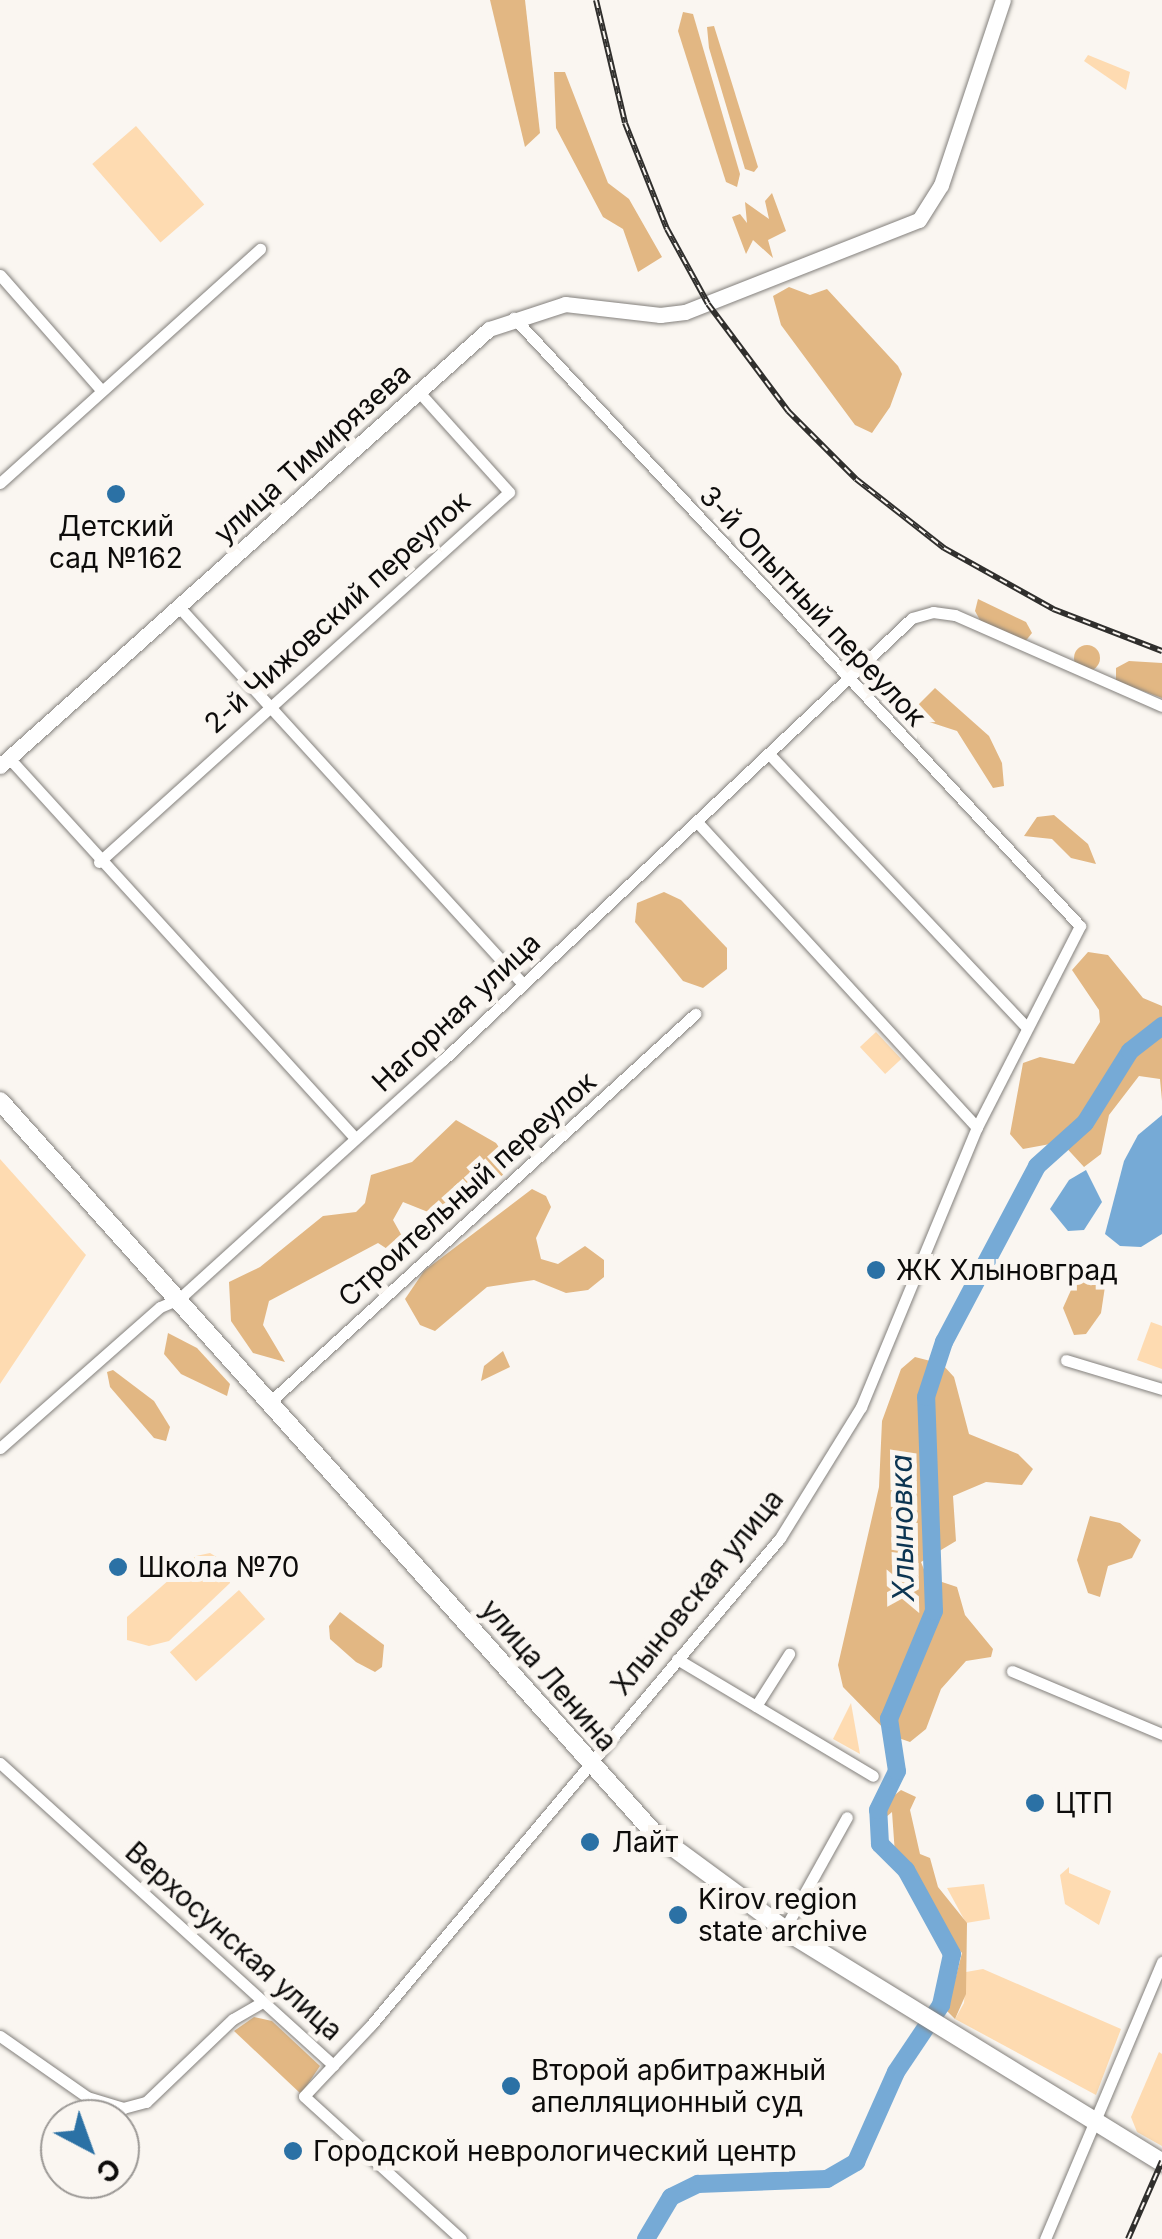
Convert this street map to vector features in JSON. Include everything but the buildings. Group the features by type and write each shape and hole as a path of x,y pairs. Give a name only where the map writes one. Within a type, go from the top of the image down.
{"main road":[{"name":"улица Тимирязева","path":"5,762 490,329 565,304 660,315 708,304 919,220 942,185 1002,0"},
{"name":"улица Ленина","path":"0,1101 272,1400 590,1763 688,1863 784,1930 1162,2162"}],"street":[{"path":"0,484 260,249"},
{"path":"0,275 102,391"},
{"name":"3-й Опытный переулок","path":"514,318 848,682 1080,926"},
{"name":"2-й Чижовский переулок","path":"99,862 509,492 418,391"},
{"path":"179,607 523,984"},
{"name":"Нагорная улица","path":"0,1448 160,1307 178,1299 355,1138 770,756 912,618 941,612 1162,706"},
{"path":"770,756 1025,1026"},
{"path":"5,762 355,1138"},
{"path":"698,823 978,1127"},
{"name":"Хлыновская улица","path":"333,2065 780,1538 848,1430 978,1127 1025,1026 1080,926"},
{"name":"Строительный переулок","path":"272,1400 695,1014"},
{"path":"1066,1360 1162,1388"},
{"path":"756,1706 789,1654"},
{"path":"677,1659 873,1776"},
{"path":"1012,1671 1162,1734"},
{"name":"Верхосунская улица","path":"0,1763 333,2065 304,2096 461,2239"},
{"path":"784,1930 846,1817"},
{"path":"1045,2239 1162,1962"},
{"path":"0,2036 87,2097 124,2108 146,2102 234,2019 263,2002"}],"shaded area":[{"path":"490,0 525,0 540,133 525,147"},
{"path":"683,12 693,14 740,174 737,187 726,182 678,31"},
{"path":"714,26 758,167 754,172 745,169 709,48 707,27"},
{"path":"1088,55 1130,72 1126,90 1084,61"},
{"path":"554,72 565,72 608,183 629,199 662,257 638,272 623,229 603,217 556,128"},
{"path":"136,126 204,204 160,243 92,164"},
{"path":"772,193 786,231 768,240 773,258 753,240 746,254 732,217 740,214 747,223 745,202 769,219 765,201"},
{"path":"789,287 810,295 827,289 898,366 902,374 890,407 872,433 855,425 781,325 773,296"},
{"path":"978,599 1026,622 1032,633 1024,643 981,622 975,611"},
{"path":"1087,645 1096,649 1100,658 1096,667 1087,671 1078,667 1074,658 1078,649"},
{"path":"1129,661 1162,663 1162,698 1116,681 1116,668"},
{"path":"935,688 989,736 1002,763 1004,786 993,788 957,731 917,718 917,706"},
{"path":"1054,815 1088,844 1096,864 1071,858 1052,839 1024,836 1037,817"},
{"path":"664,892 681,900 727,948 727,969 703,988 683,981 635,922 637,903"},
{"path":"1088,952 1108,955 1143,998 1162,1006 1162,1101 1160,1079 1139,1076 1109,1115 1101,1154 1084,1167 1061,1142 1023,1149 1010,1134 1023,1063 1040,1057 1074,1064 1100,1022 1099,1010 1072,970"},
{"path":"876,1032 901,1059 885,1074 860,1047"},
{"path":"456,1120 496,1143 507,1159 505,1173 448,1220 403,1202 393,1220 407,1245 401,1258 378,1243 269,1301 263,1325 285,1362 253,1353 231,1321 229,1282 260,1267 323,1216 356,1212 365,1203 371,1175 412,1162"},
{"path":"0,1159 86,1255 0,1384"},
{"path":"532,1189 546,1196 551,1207 536,1238 541,1259 558,1264 585,1246 604,1260 604,1277 588,1290 566,1293 534,1280 487,1287 435,1331 420,1325 405,1299 424,1271"},
{"path":"1090,1262 1106,1280 1101,1313 1086,1334 1074,1335 1063,1308 1083,1263"},
{"path":"1151,1322 1162,1326 1162,1369 1137,1360"},
{"path":"168,1333 197,1348 230,1384 227,1396 181,1374 164,1354"},
{"path":"503,1351 510,1367 481,1381 484,1366"},
{"path":"915,1357 942,1364 954,1377 969,1434 1018,1454 1033,1469 1022,1485 986,1482 953,1496 956,1541 921,1562 927,1577 957,1587 965,1615 993,1649 991,1657 966,1661 941,1689 926,1729 910,1742 890,1735 843,1687 838,1665 879,1487 882,1421 901,1369"},
{"path":"113,1370 154,1401 170,1427 166,1441 154,1438 110,1387 107,1372"},
{"path":"1090,1516 1120,1523 1141,1540 1132,1558 1108,1566 1100,1597 1088,1593 1077,1560"},
{"path":"210,1553 228,1564 230,1583 169,1641 149,1646 127,1640 127,1617 196,1556"},
{"path":"239,1590 265,1619 196,1681 170,1652"},
{"path":"340,1612 384,1645 382,1667 375,1672 356,1662 330,1639 329,1626"},
{"path":"851,1703 860,1754 833,1739"},
{"path":"901,1790 916,1797 910,1810 920,1854 930,1858 938,1887 967,1923 966,1994 955,2019 947,2011 962,1953 931,1916 895,1854 892,1812 885,1818 876,1810"},
{"path":"1069,1867 1069,1873 1111,1891 1099,1925 1065,1904 1060,1875"},
{"path":"984,1884 990,1919 966,1923 947,1888"},
{"path":"983,1969 1121,2029 1096,2095 955,2019 964,2003 966,1972"},
{"path":"254,2017 272,2021 320,2066 301,2094 234,2031"},
{"path":"1159,2052 1162,2146 1137,2132 1131,2117"}],"water":[{"path":"1162,1115 1162,1234 1141,1247 1120,1246 1105,1234 1124,1161 1138,1135"},
{"path":"1086,1170 1102,1202 1084,1230 1068,1231 1050,1209 1069,1180"}],"waterway":[{"name":"Хлыновка","path":"646,2239 671,2197 698,2184 827,2179 856,2162 896,2072 941,2005 952,1954 906,1870 880,1844 878,1810 897,1771 889,1719 934,1611 926,1397 944,1342 1037,1166 1085,1123 1130,1051 1162,1026"}],"railway":[{"path":"596,0 625,123 667,229 708,304 788,411 856,479 944,548 1053,609 1162,651"},
{"path":"1128,2239 1162,2161"}],"place":[{"name":"Детский сад №162","path":"116,494"},
{"name":"ЖК Хлыновград","path":"876,1270"},
{"name":"Школа №70","path":"118,1567"},
{"name":"ЦТП","path":"1035,1803"},
{"name":"Лайт","path":"590,1842"},
{"name":"Kirov region state archive","path":"678,1915"},
{"name":"Второй арбитражный апелляционный суд","path":"511,2086"},
{"name":"Городской неврологический центр","path":"293,2151"}]}
